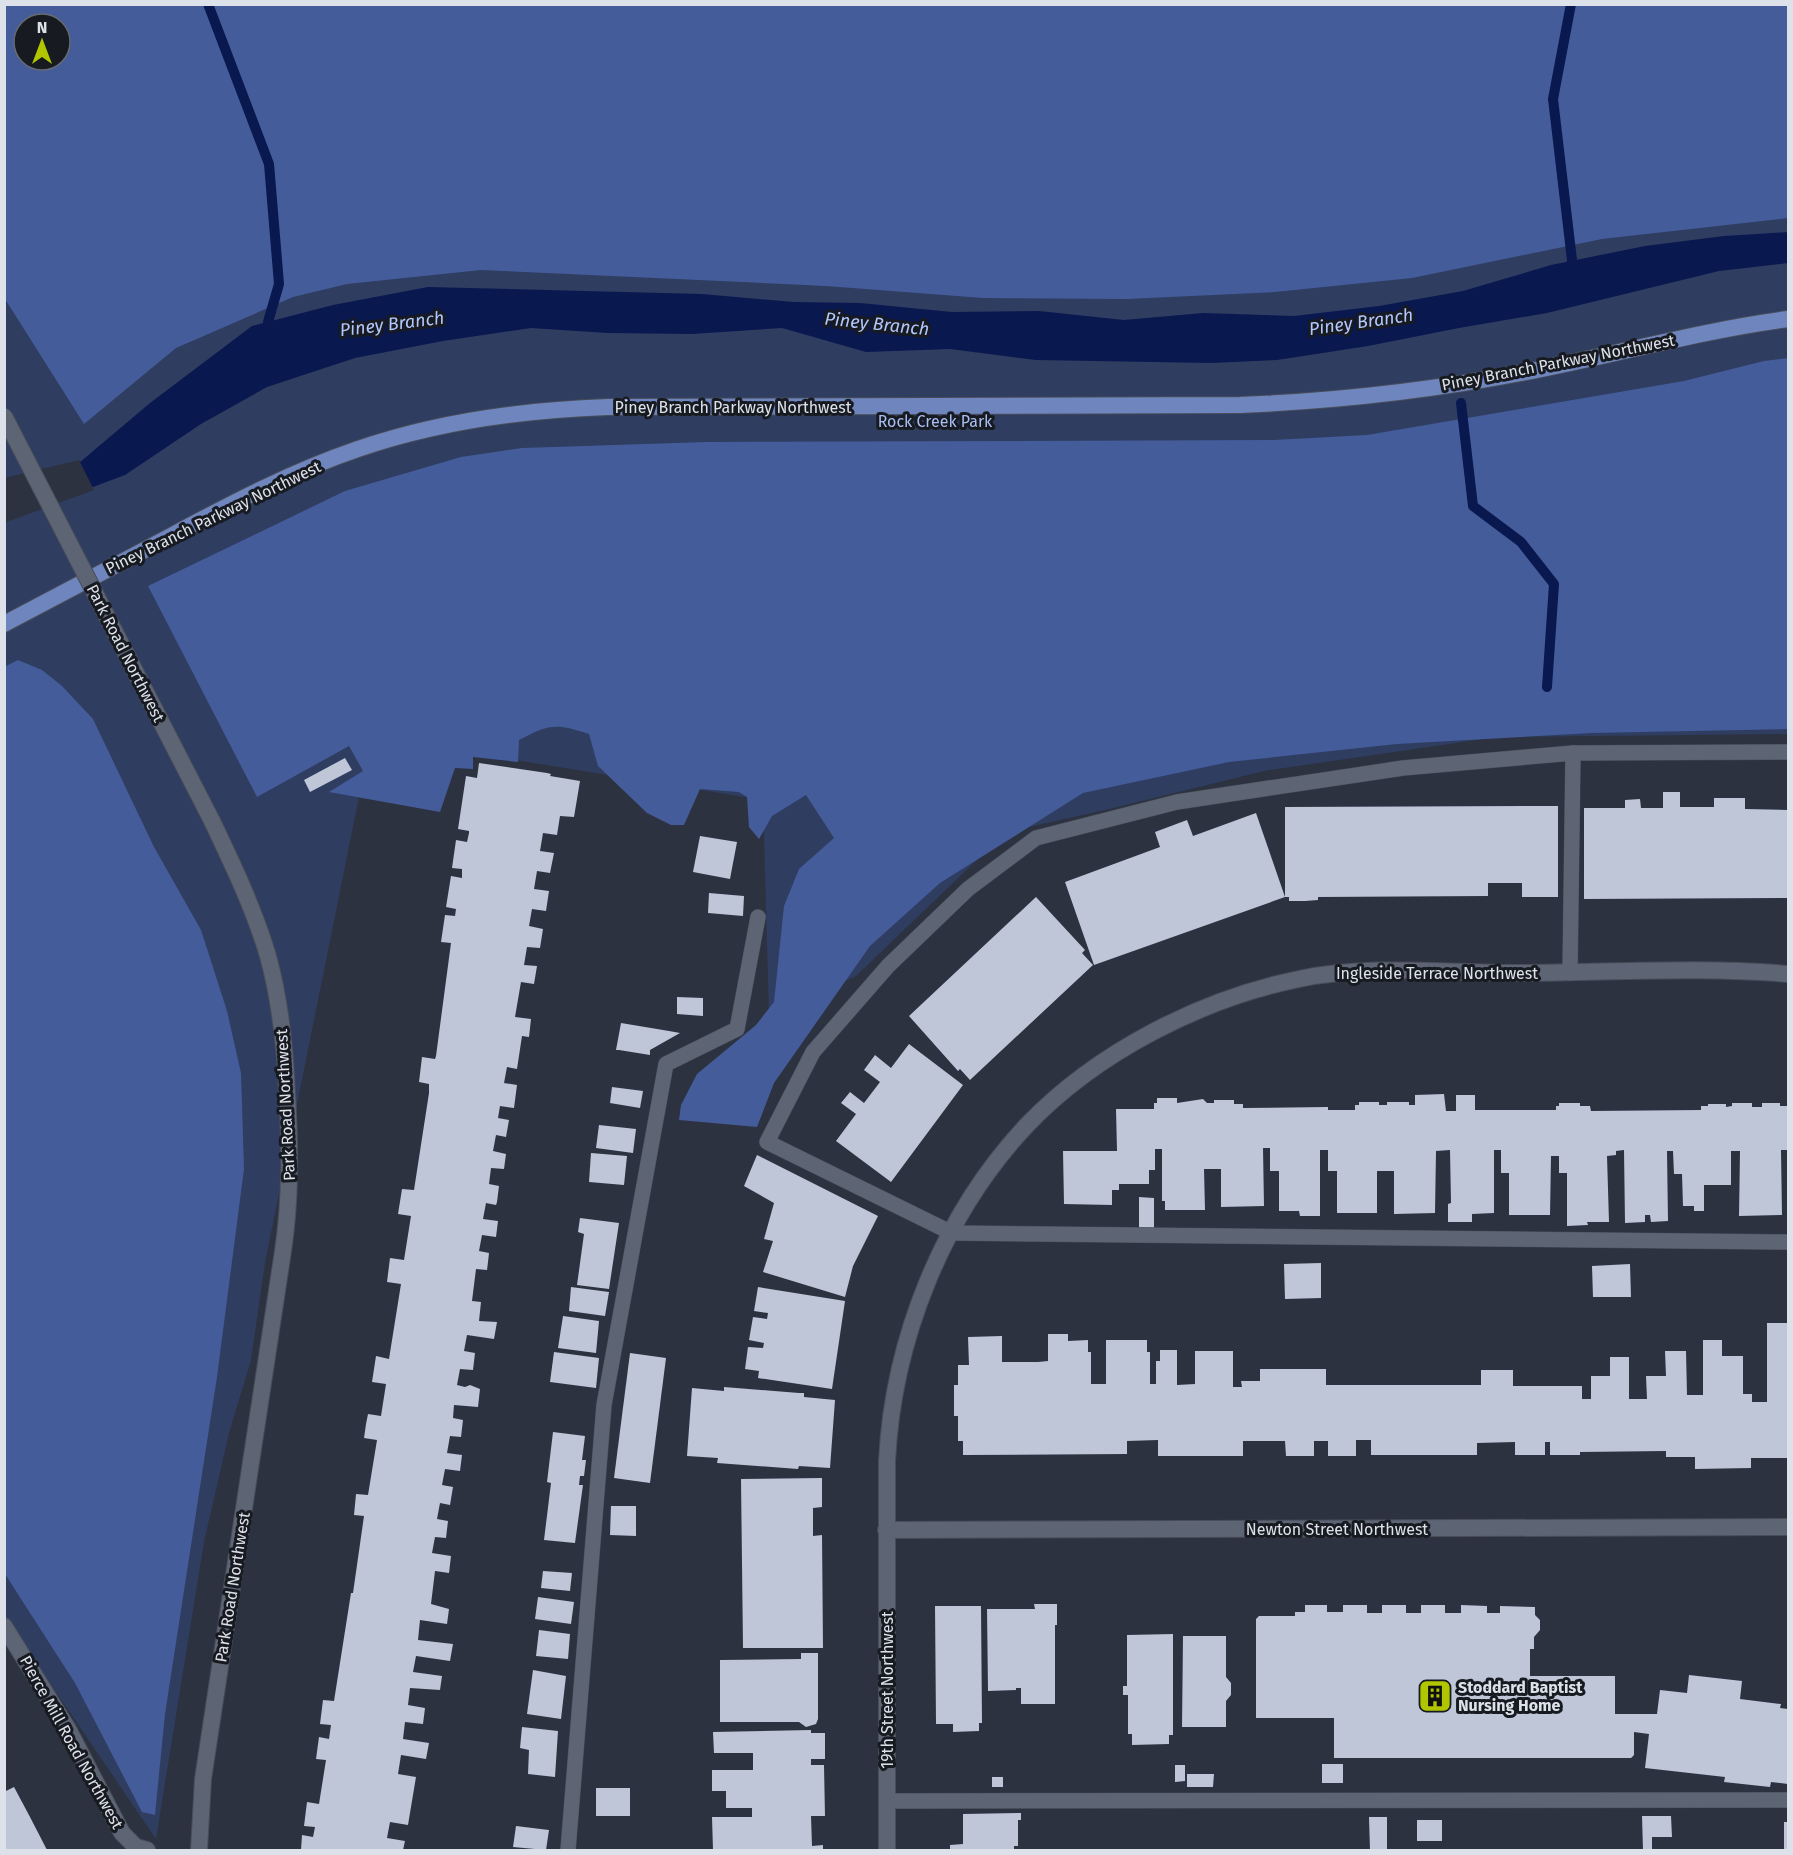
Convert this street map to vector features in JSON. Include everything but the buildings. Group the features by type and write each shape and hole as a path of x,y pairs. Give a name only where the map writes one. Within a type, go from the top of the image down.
{"main road":[{"name":"Piney Branch Parkway Northwest","path":"4,624 209,515 279,481 358,448 458,422 528,412 608,407 1240,405 1329,400 1510,375 1710,332 1788,320"}],"street":[{"name":"Park Road Northwest","path":"4,416 212,821 250,906 268,957 279,1008 286,1069 290,1178 283,1251 203,1779 199,1851"},
{"name":"Ingleside Terrace Northwest","path":"886,1530 888,1432 891,1402 909,1329 927,1283 952,1233 999,1158 1029,1124 1074,1084 1132,1044 1198,1010 1266,987 1312,976 1374,971 1570,973 1722,971 1788,974"},
{"name":"Newton Street Northwest","path":"886,1530 1788,1527"},
{"name":"19th Street Northwest","path":"886,1530 887,1851"},
{"name":"Pierce Mill Road Northwest","path":"4,1626 68,1729 122,1833 136,1847 147,1851"}],"lane":[{"path":"1788,752 1573,753 1403,768 1177,802 1036,838 968,889 888,966 813,1052 767,1142 952,1233 1788,1242"},
{"path":"1570,973 1573,753"},
{"path":"568,1851 604,1405 666,1064 737,1029 758,917"},
{"path":"887,1801 1788,1800"}],"green space":[{"name":"Rock Creek Park","path":"4,5 1788,5 1788,734 1497,737 1264,771 1006,832 856,976 769,1016 763,800 472,753 359,797 265,1263 251,1360 229,1433 204,1542 156,1839 28,1651 5,1625"}],"shaded area":[{"path":"4,5 1788,5 1788,218 1602,239 1412,278 1275,292 1127,299 983,298 826,286 481,270 347,284 293,297 176,348 84,424 5,299"},
{"path":"1788,358 1788,729 1592,733 1397,744 1229,762 1083,793 940,883 870,946 774,1083 757,1127 679,1120 681,1105 697,1074 756,1025 774,1002 784,906 799,869 834,838 806,795 772,816 759,839 749,827 747,797 739,792 700,789 684,825 671,825 647,813 598,766 589,734 568,728 553,727 519,740 518,762 473,757 473,769 455,768 440,812 329,792 363,771 349,746 257,797 148,586 345,491 461,457 522,448 706,442 1274,440 1367,435 1684,381 1764,361"},
{"path":"18,660 42,670 62,686 93,719 154,847 201,930 227,1011 241,1073 244,1169 217,1377 165,1714 155,1815 142,1812 75,1683 5,1574 4,667"}],"water":[{"name":"Piney Branch","path":"1788,232 1788,263 1719,271 1547,313 1368,346 1277,360 1211,363 1036,360 950,349 866,352 782,328 692,334 607,333 531,328 443,341 355,358 267,387 201,424 125,475 5,520 79,463 150,403 252,326 333,305 428,287 702,294 794,302 860,303 952,312 1039,311 1124,320 1203,313 1294,316 1379,306 1463,291 1551,265 1645,246 1724,236"}],"pier":[{"path":"79,460 94,490 4,523 4,478"}],"waterway":[{"path":"208,4 269,164 279,284 268,322 268,336"},
{"path":"1571,4 1553,99 1572,260 1571,274"},
{"path":"1461,403 1473,506 1521,542 1554,584 1547,687"}],"place":[{"name":"Stoddard Baptist Nursing Home","path":"1435,1696"}]}
